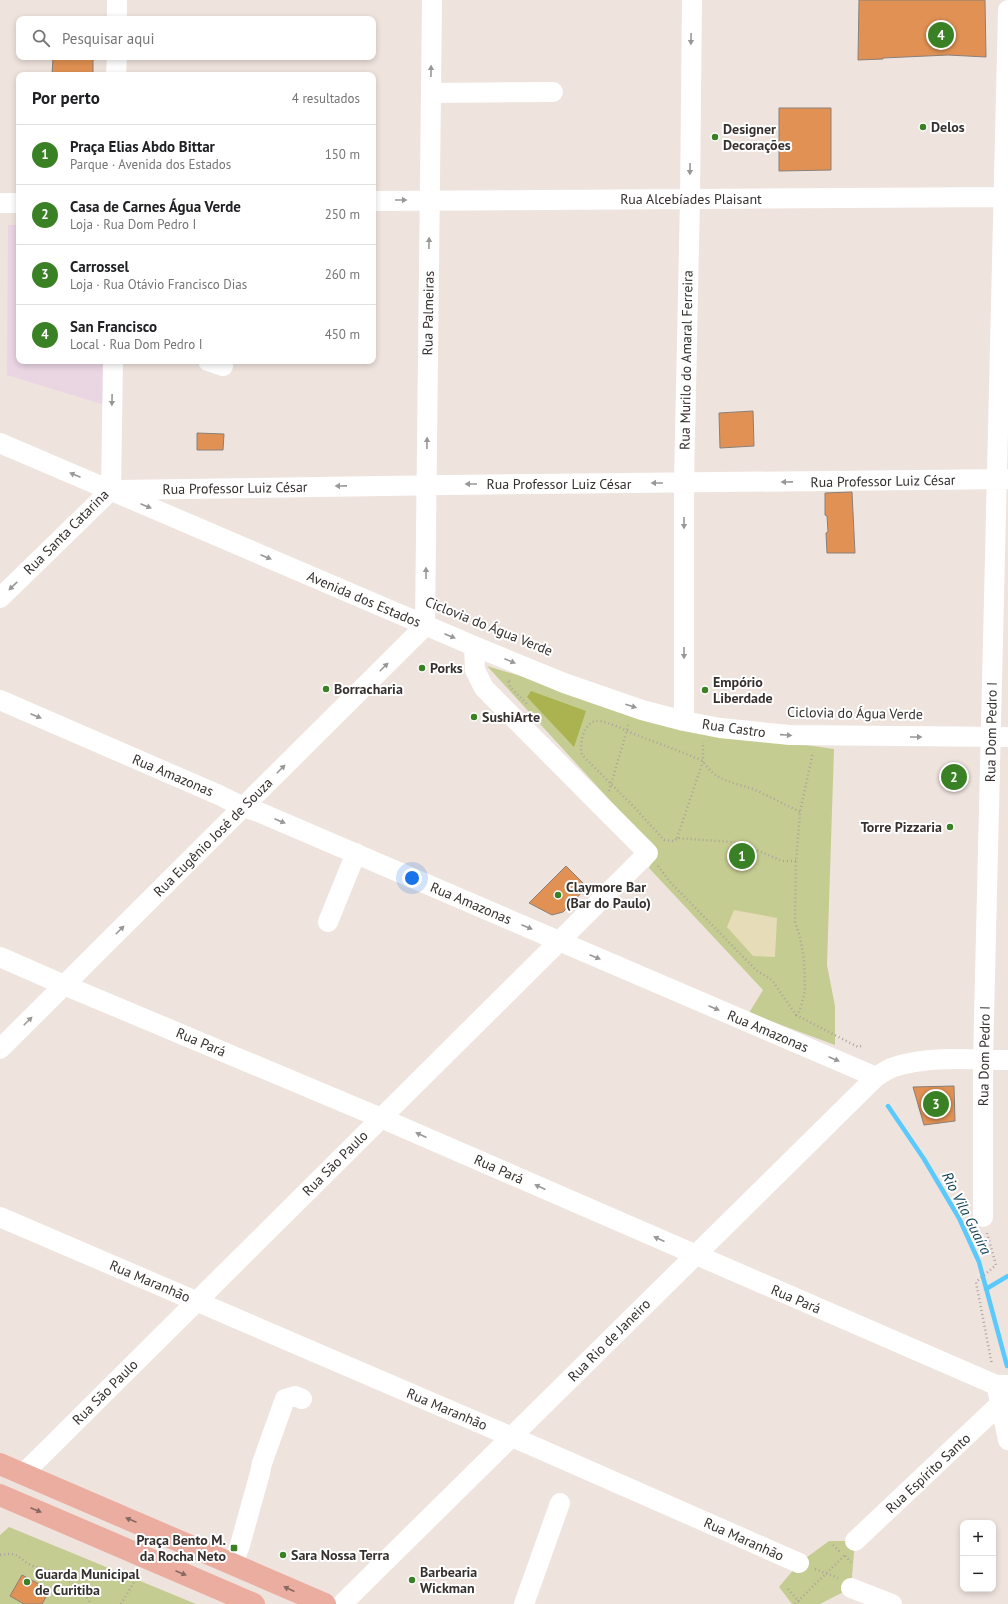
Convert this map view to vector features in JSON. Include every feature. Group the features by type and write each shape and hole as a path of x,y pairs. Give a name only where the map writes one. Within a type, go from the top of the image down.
{"main road":[{"path":"0,1464 325,1604"},
{"path":"0,1495 254,1604"}],"street":[{"path":"117,0 117,16"},
{"name":"Rua Palmeiras","path":"425,626 432,0"},
{"name":"Rua Murilo do Amaral Ferreira","path":"684,721 684,483 690,199 692,0"},
{"name":"Rua Dom Pedro I","path":"983,1217 983,1060 999,737 1008,10"},
{"path":"116,72 117,60"},
{"path":"431,93 553,92"},
{"name":"Rua Alcebíades Plaisant","path":"376,201 1006,197"},
{"path":"0,203 16,203"},
{"name":"Rua Santa Catarina","path":"0,598 111,490 113,364"},
{"name":"Avenida dos Estados","path":"0,443 474,646"},
{"name":"Rua Professor Luiz César","path":"111,490 1002,479"},
{"name":"Rua Eugênio José de Souza","path":"0,1049 425,626"},
{"path":"474,646 475,670 484,688 657,854"},
{"name":"Rua Castro","path":"474,646 605,698 684,721 748,732 790,735 999,737"},
{"name":"Rua Amazonas","path":"0,700 219,795 243,807 261,813 356,853 876,1077"},
{"path":"328,922 356,853"},
{"name":"Rua São Paulo","path":"23,1474 559,941 657,854"},
{"name":"Rua Pará","path":"0,957 381,1118 1001,1391"},
{"name":"Rua Rio de Janeiro","path":"342,1604 876,1077 892,1067 926,1060 1008,1060"},
{"name":"Rua Maranhão","path":"0,1218 511,1437 799,1563"},
{"path":"1001,1391 1008,1440"},
{"name":"Rua Espírito Santo","path":"855,1542 1001,1391"},
{"path":"233,1564 240,1545 262,1463 285,1399 295,1396 302,1399"},
{"path":"524,1604 560,1503"},
{"path":"851,1588 892,1604"}],"path":[{"path":"515,683 508,680 510,687 531,709"},
{"path":"603,788 608,793 630,720"},
{"path":"796,861 782,861 752,848 730,842 677,838 674,841 664,840 582,755 583,737 588,726 593,722 598,721 627,731 703,761 709,771 725,781 757,791 800,812"},
{"path":"677,838 703,761 703,735 684,721"},
{"path":"796,1015 800,1010 805,990 804,959 800,936 795,922 796,861 800,812 814,749"},
{"path":"664,840 657,854 658,866 671,883 756,970 772,980 796,1015 858,1047 861,1046"},
{"path":"983,1217 996,1265 976,1282 1001,1391"},
{"path":"796,1604 800,1603 827,1573 845,1556 855,1542"},
{"path":"0,1555 10,1553 19,1556 32,1566 45,1569 62,1577 86,1595 90,1604"},
{"path":"121,1604 138,1577 146,1557"},
{"name":"Rua Maranhão","path":"799,1563 846,1581 851,1588"},
{"path":"788,1589 800,1603"}],"shaded area":[{"path":"8,225 16,225 16,364 107,364 108,406 7,375"}],"green space":[{"path":"487,666 700,730 834,749 827,965 835,1006 835,1045 749,1013 763,990 649,868 653,861 650,844"},
{"path":"531,691 586,711 574,747 527,697"},
{"path":"9,1527 196,1604 0,1604 0,1535"},
{"path":"829,1541 855,1541 851,1588 820,1604 792,1604 779,1587 799,1563"}],"sand":[{"path":"734,910 777,918 775,957 753,956 727,927"}],"building":[{"path":"859,0 985,0 986,57 948,55 858,60"},
{"path":"53,60 93,60 93,72 52,72"},
{"path":"779,108 831,108 831,170 779,171"},
{"path":"753,411 754,446 720,448 719,413"},
{"path":"197,433 224,434 223,450 197,450"},
{"path":"852,492 855,553 827,553 826,533 828,532 827,516 825,515 825,493"},
{"name":"Claymore Bar (Bar do Paulo)","path":"566,866 587,887 563,912 552,915 529,903"},
{"path":"954,1086 955,1121 924,1125 913,1087"},
{"name":"Guarda Municipal de Curitiba","path":"22,1575 50,1590 42,1604 24,1604 10,1596"}],"waterway":[{"name":"Rio Vila Guaíra","path":"888,1106 924,1159 959,1218 979,1262 1007,1366"},
{"path":"986,1289 1008,1276"}],"place":[{"name":"San Francisco","path":"941,35"},
{"name":"Delos","path":"923,127"},
{"name":"Designer Decorações","path":"715,137"},
{"name":"Porks","path":"422,668"},
{"name":"Borracharia","path":"326,689"},
{"name":"Empório Liberdade","path":"705,690"},
{"name":"SushiArte","path":"474,717"},
{"name":"Casa de Carnes Água Verde","path":"954,777"},
{"name":"Torre Pizzaria","path":"950,827"},
{"name":"Praça Elias Abdo Bittar","path":"742,856"},
{"name":"Claymore Bar (Bar do Paulo)","path":"558,895"},
{"name":"Carrossel","path":"936,1104"},
{"name":"Praça Bento M. da Rocha Neto","path":"234,1548"},
{"name":"Sara Nossa Terra","path":"283,1555"},
{"name":"Barbearia Wickman","path":"412,1580"},
{"name":"Guarda Municipal de Curitiba","path":"27,1582"}]}
